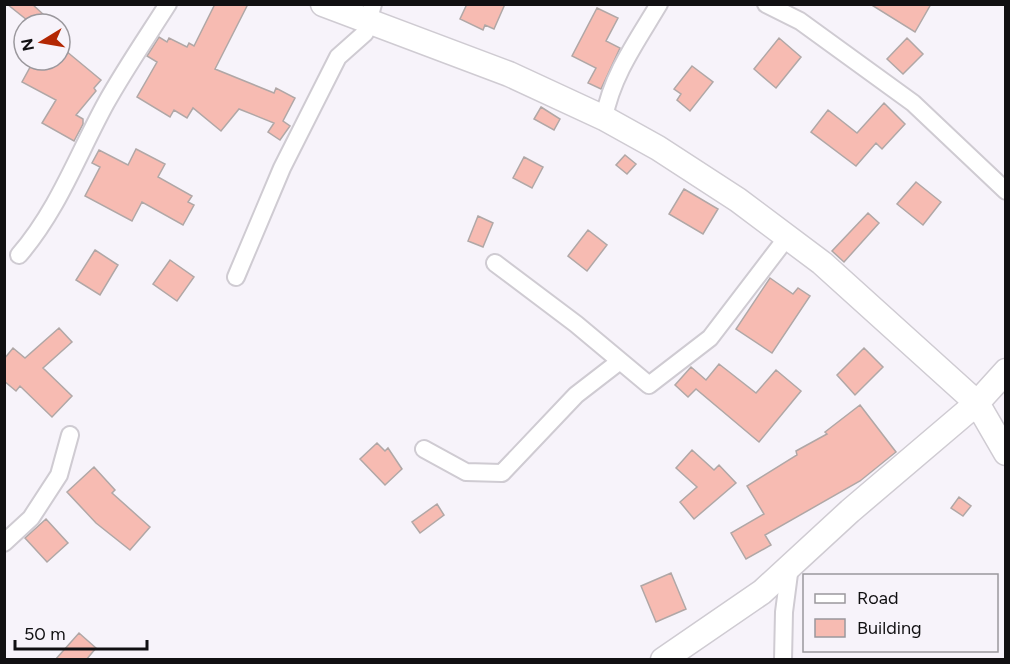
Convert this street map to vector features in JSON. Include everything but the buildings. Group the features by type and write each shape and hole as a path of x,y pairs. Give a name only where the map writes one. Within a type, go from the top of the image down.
{"street":[{"path":"19,255 37,234 106,104 168,4"},
{"path":"323,4 370,13 604,118 658,148 788,236 865,301 977,403 1005,453"},
{"path":"604,118 609,92 616,76 659,4"},
{"path":"766,4 800,21 913,103 1005,191"},
{"path":"236,277 282,168 338,57 364,33 370,13"},
{"path":"495,262 649,385 710,338 788,236"},
{"path":"424,449 466,472 502,473 576,395 620,361"},
{"path":"663,660 762,592 977,403 1005,371"},
{"path":"4,543 31,518 59,475 70,435"},
{"path":"783,660 784,612 790,566"}]}
